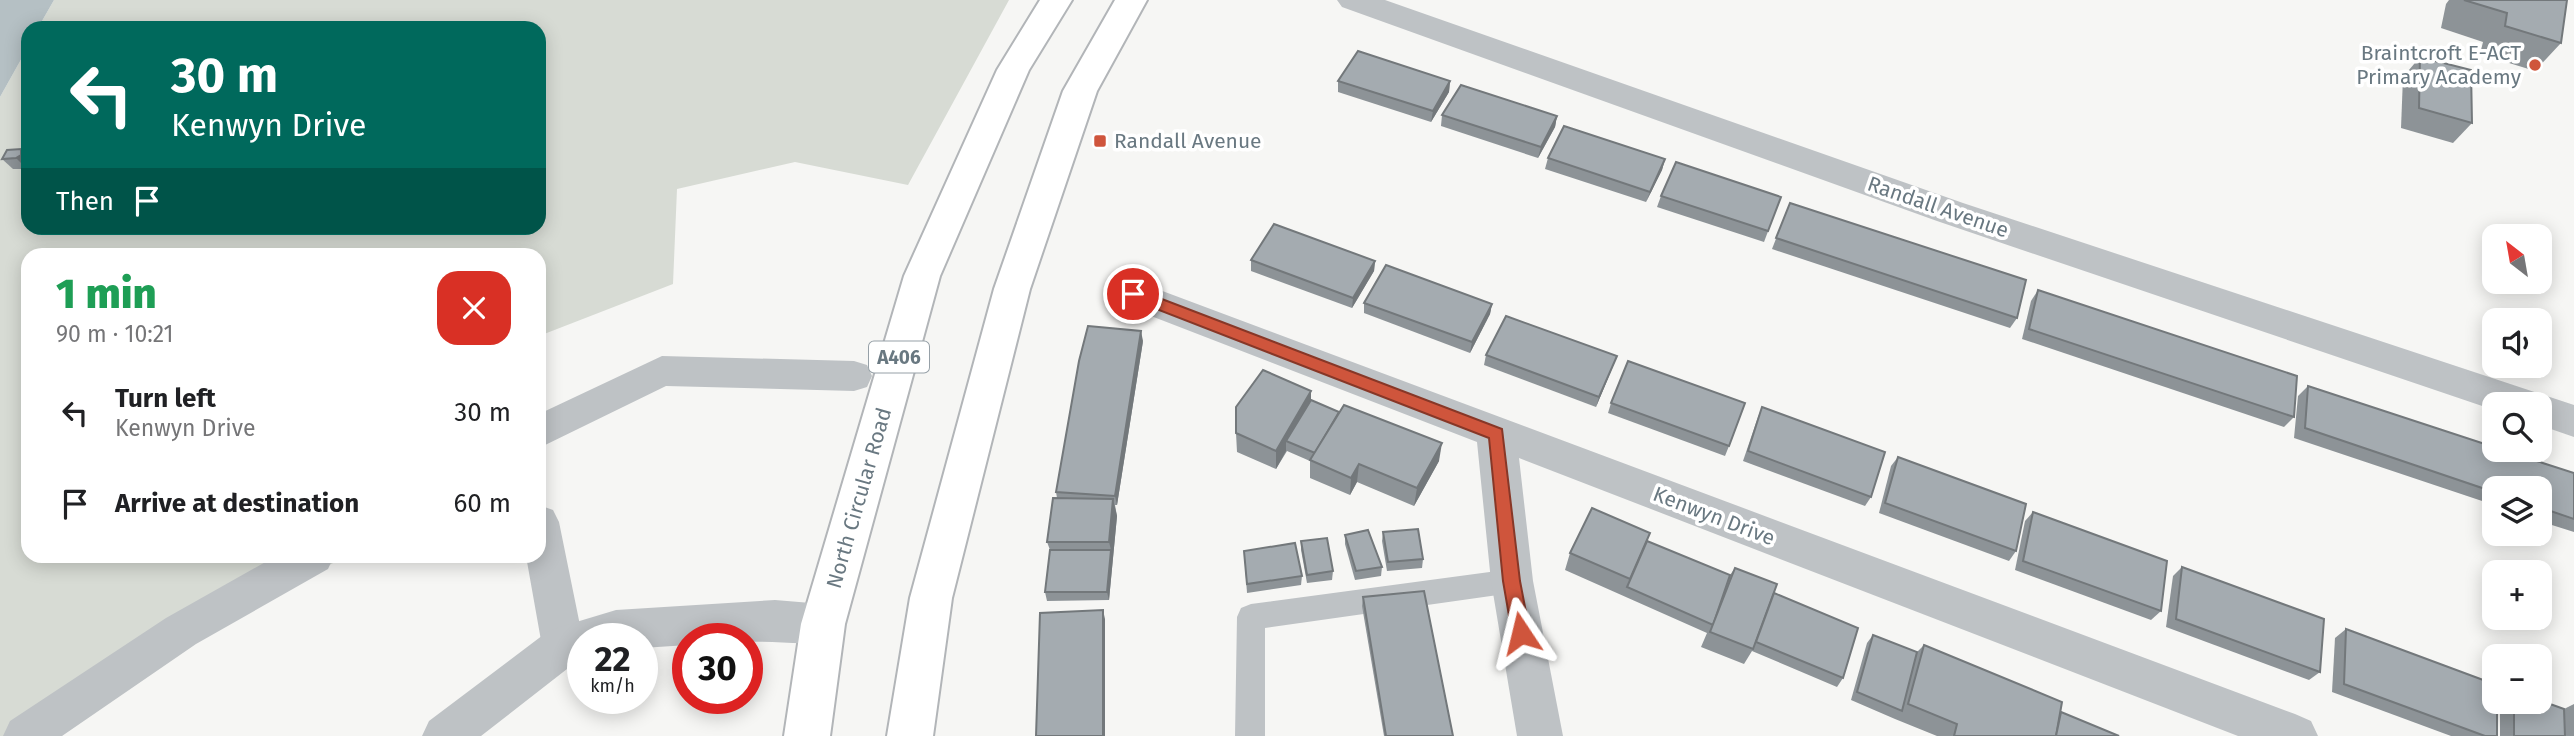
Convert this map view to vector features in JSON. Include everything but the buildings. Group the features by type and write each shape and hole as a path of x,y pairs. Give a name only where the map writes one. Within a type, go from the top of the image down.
{"highway":[{"name":"North Circular Road","path":"807,736 823,624 922,276 1013,70 1056,0"},
{"path":"910,736 931,598 1012,289 1080,91 1131,0"}],"street":[{"name":"Randall Avenue","path":"1353,0 1950,212 2489,392"},
{"name":"Kenwyn Drive","path":"1133,294 2295,736"},
{"path":"546,429 662,372 854,376"},
{"path":"2552,413 2574,421"},
{"path":"1496,434 1512,581 1540,736"},
{"path":"546,544 572,623"},
{"path":"24,736 181,631 302,563"},
{"path":"658,627 775,620 823,624"},
{"path":"445,736 567,650"}],"lane":[{"path":"1250,736 1251,617 1512,581"}],"shaded area":[{"path":"0,0 54,0 42,21 21,21 21,60 0,97"},
{"path":"54,0 1009,0 908,185 795,162 677,189 673,284 546,333 546,248 21,248 21,563 333,563 216,627 55,736 0,736 0,97 21,60 21,235 546,235 546,21 42,21"}],"place":[{"name":"Braintcroft E-ACT Primary Academy","path":"2535,65"},
{"name":"Randall Avenue","path":"1100,141"}],"route":[{"path":"1133,294 1496,434 1512,581 1521,633"}]}
